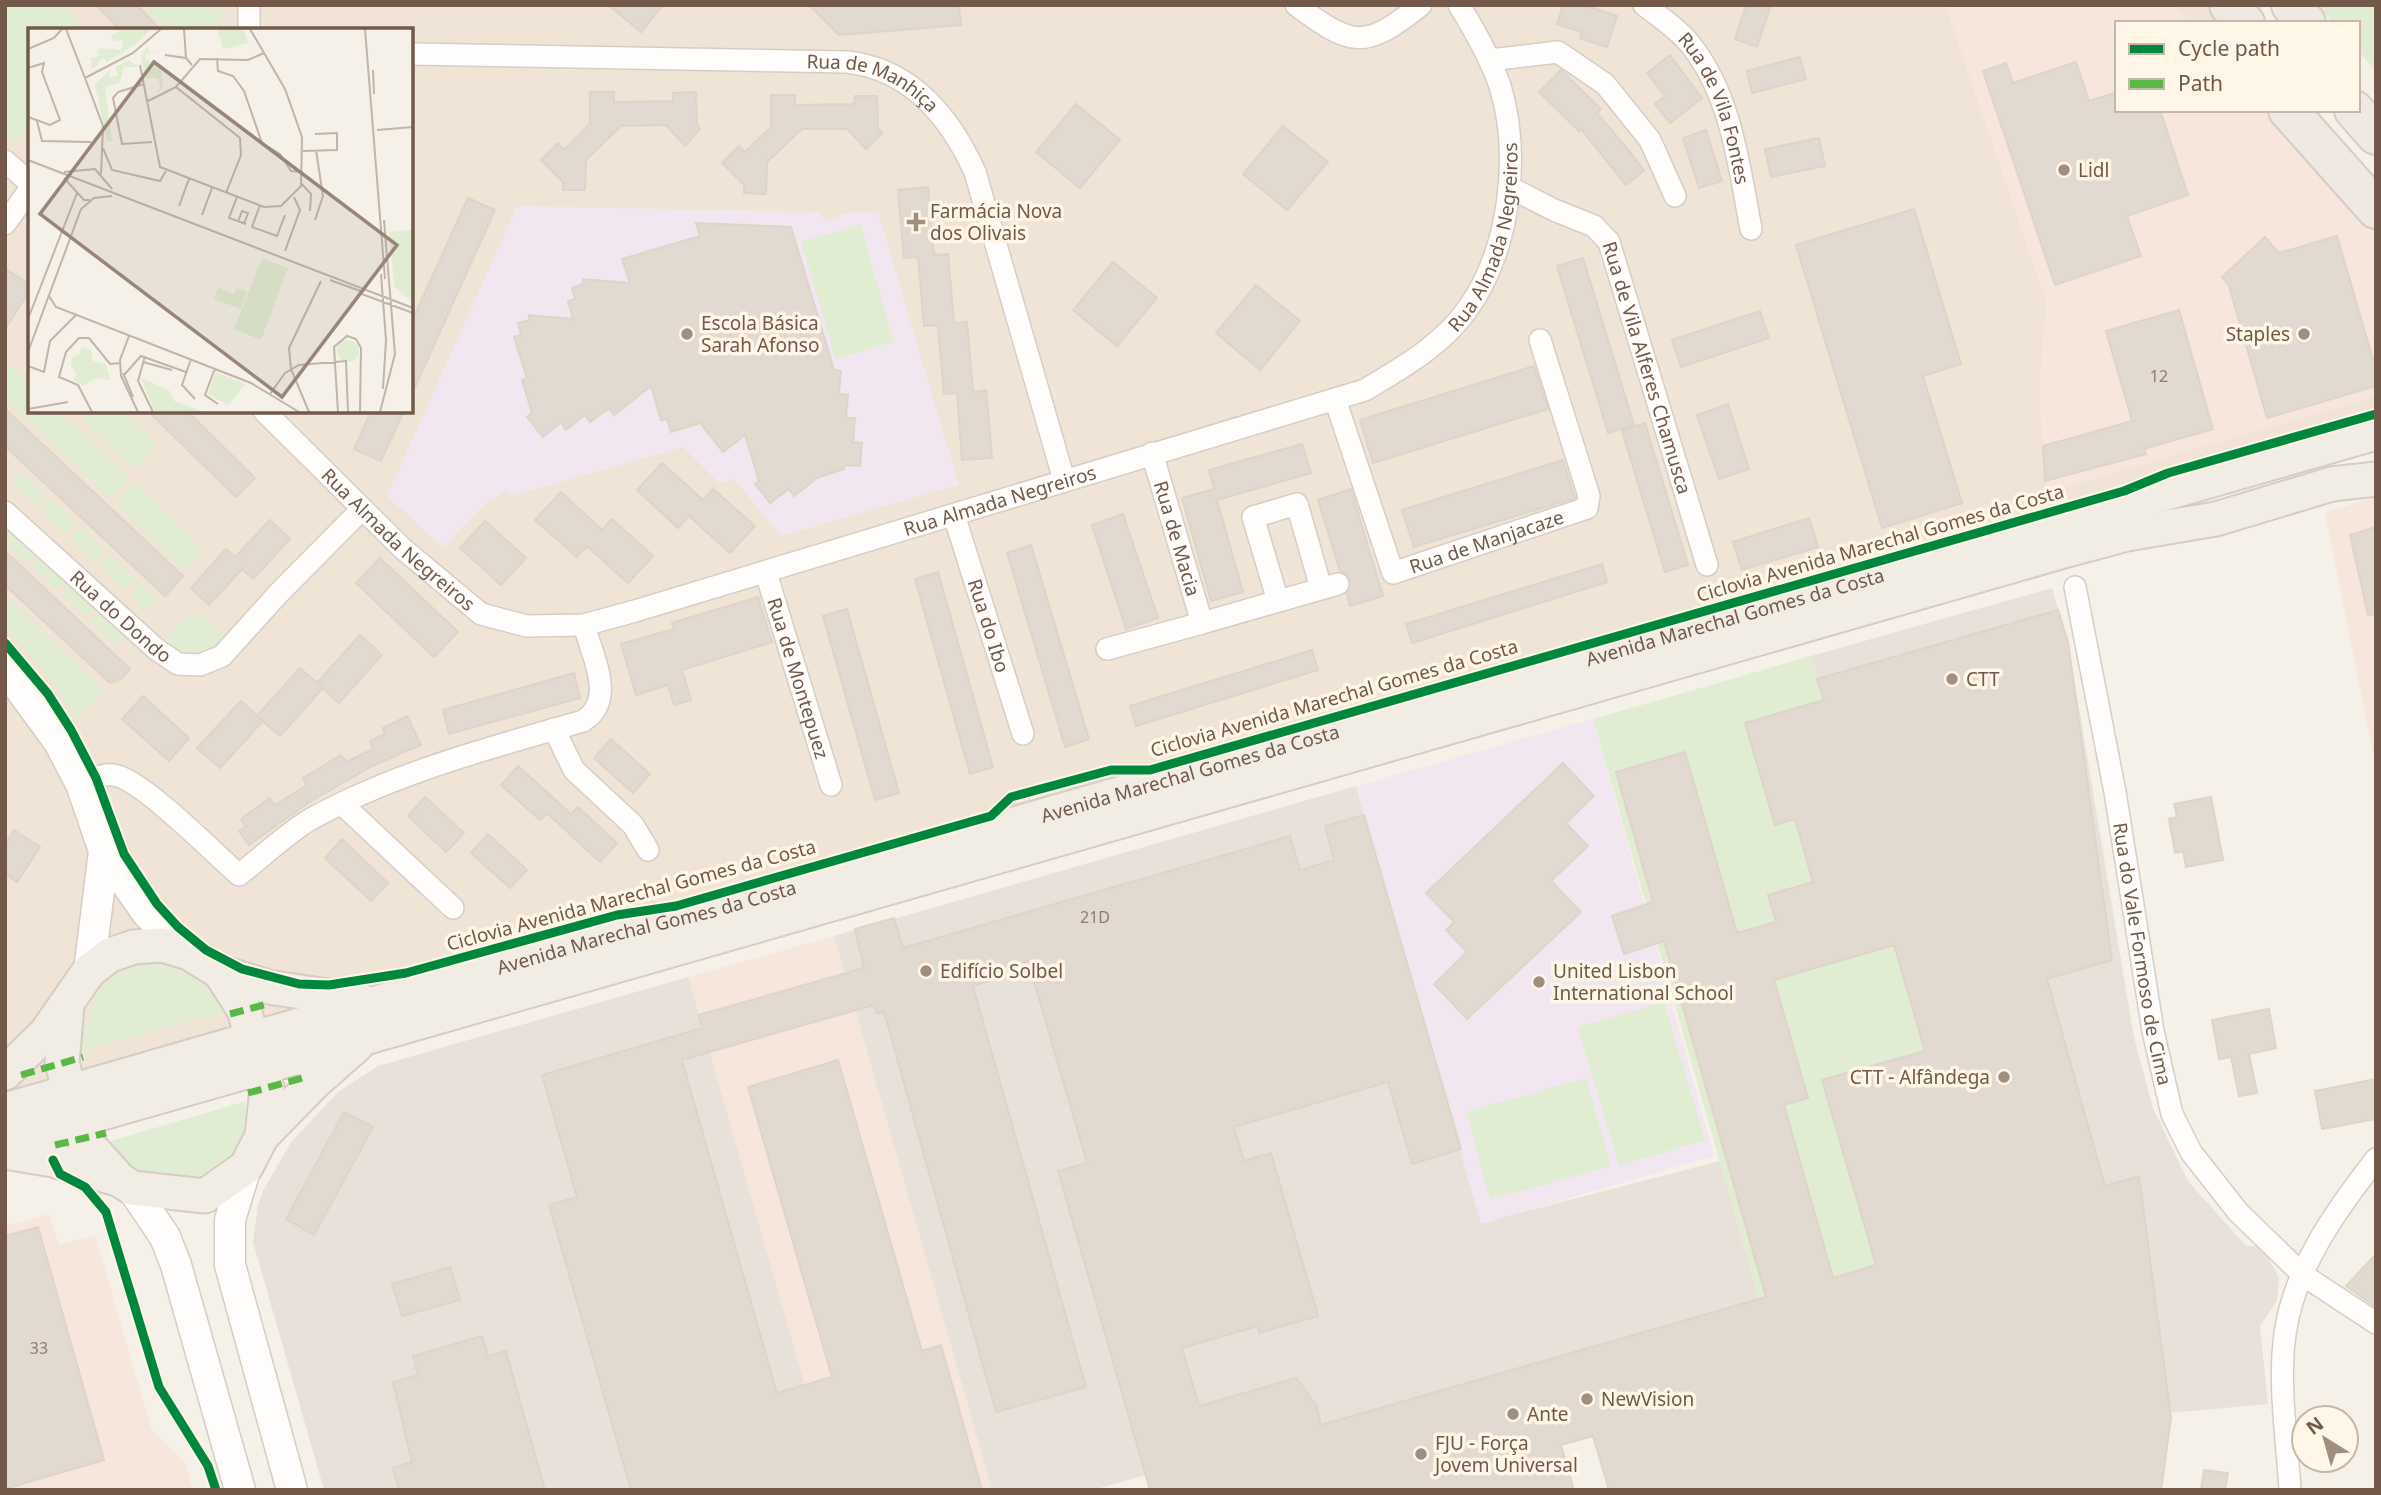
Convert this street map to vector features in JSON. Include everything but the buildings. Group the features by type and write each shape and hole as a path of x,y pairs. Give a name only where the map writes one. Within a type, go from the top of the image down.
{"highway":[{"path":"2201,5 2213,21"},
{"path":"2229,5 2243,21"},
{"path":"2260,5 2274,21"},
{"path":"2291,5 2304,21"},
{"path":"2360,84 2376,102"},
{"path":"2290,112 2376,209"},
{"path":"2325,112 2376,170"},
{"path":"2356,112 2376,135"}],"main road":[{"name":"Avenida Marechal Gomes da Costa","path":"5,1141 74,1106 257,1053 371,1002 622,932 724,908 2376,433"},
{"name":"Avenida Marechal Gomes da Costa","path":"257,1053 364,1039 2051,555 2127,534 2216,519 2332,484 2376,462"},
{"name":"Avenida Marechal Gomes da Costa","path":"2332,484 2376,479"},
{"path":"5,668 38,710 81,784 104,851 147,913 189,953 220,972 268,987 371,1002"},
{"path":"89,971 104,851"},
{"path":"5,1073 46,1033 89,971 110,955 134,947 162,945 189,953"},
{"path":"220,972 244,1010 267,1088 262,1136"},
{"path":"67,1006 62,1063 84,1140 126,1184 165,1237 176,1265 240,1490"},
{"path":"292,1490 230,1265 230,1220 246,1167 262,1136 314,1083 364,1039"},
{"name":"Avenida Marechal Gomes da Costa","path":"5,1110 74,1106"},
{"path":"5,1152 53,1160 126,1184 205,1196 246,1167"}],"street":[{"path":"249,5 249,28"},
{"path":"1296,5 1346,38 1366,38 1404,18 1421,5"},
{"name":"Rua Almada Negreiros","path":"266,413 402,548 481,614 527,626 584,625 766,573 1365,390 1416,360 1446,334 1469,307 1497,251 1508,187 1507,119 1490,60 1459,5"},
{"name":"Rua de Vila Fontes","path":"1644,5 1689,43 1708,70 1731,130 1751,229"},
{"path":"1490,60 1558,52 1605,84 1650,140 1675,195"},
{"name":"Rua de Manhiça","path":"413,54 847,62 875,67 903,80 944,118 957,136 975,172 1064,480"},
{"path":"5,161 28,181"},
{"name":"Rua de Vila Alferes Chamusca","path":"1508,187 1594,226 1609,243 1707,565"},
{"path":"5,223 28,192"},
{"name":"Rua de Manjacaze","path":"1335,399 1393,573 1587,508 1589,496 1540,340"},
{"name":"Rua de Macia","path":"1152,453 1202,623"},
{"name":"Rua de Macia","path":"1108,649 1202,623 1330,586 1297,504 1253,517 1278,601"},
{"name":"Rua do Dondo","path":"5,512 156,649 178,664 200,665 222,656 278,594 362,509"},
{"name":"Rua do Ibo","path":"954,515 1023,734"},
{"name":"Rua de Montepuez","path":"766,573 831,785"},
{"name":"Rua do Vale Formoso de Cima","path":"2075,587 2115,792 2153,1031 2172,1114 2191,1152 2238,1212 2303,1275 2376,1323"},
{"path":"81,784 110,775 126,780 148,795 239,875 309,821 342,804 426,767 583,721 594,715 601,704 602,691 584,625"},
{"path":"554,729 574,770 633,825 648,850"},
{"path":"342,804 453,908"},
{"path":"2290,1490 2284,1371 2286,1332 2303,1275 2335,1212 2376,1158"}],"shaded area":[{"path":"5,5 2205,5 2218,21 2115,21 2115,112 2297,112 2376,203 2376,426 5,1099"},
{"path":"1945,5 2176,5 2188,21 2115,21 2115,112 2270,112 2376,233 2376,397 2045,493 2039,387 2046,302"},
{"name":"Escola Básica Sarah Afonso","path":"517,206 819,212 825,221 850,212 878,212 959,485 781,536 734,479 719,483 683,447 512,496 505,490 493,502 490,499 443,548 387,496"},
{"path":"2376,497 2376,768 2325,512"},
{"name":"CTT - Alfândega","path":"2052,588 2068,642 2134,1037 2153,1108 2188,1181 2246,1246 2255,1246 2268,1257 2279,1278 2277,1301 2260,1326 2268,1404 2170,1413 2161,1490 1813,1490 1759,1299 1978,1236 1811,656"},
{"name":"United Lisbon International School","path":"1593,719 1714,1156 1481,1224 1356,786"},
{"path":"1356,786 1481,1223 1720,1161 1759,1299 1093,1490 992,1490 834,936"},
{"path":"834,936 992,1490 835,1490 709,1052 688,977"},
{"path":"688,977 835,1490 324,1490 253,1242 258,1205 263,1191 291,1142 338,1092 378,1066"},
{"path":"49,1214 59,1245 95,1235 151,1428 185,1463 193,1490 5,1490 5,1226"}],"green space":[{"path":"5,5 62,5 84,28 28,28 28,132 14,142 5,134"},
{"path":"144,5 224,5 218,28 165,28"},
{"path":"2318,5 2376,5 2376,71 2360,53 2360,21 2331,21"},
{"path":"860,224 894,342 836,359 801,242"},
{"path":"5,361 28,382 28,413 60,413 129,478 110,498 5,398"},
{"path":"86,413 125,413 158,445 134,469 81,418"},
{"path":"21,471 45,495 36,505 11,481"},
{"path":"134,482 204,550 185,570 115,502"},
{"path":"51,499 75,523 65,533 41,510"},
{"path":"11,528 36,552 26,562 5,542 5,534"},
{"path":"80,528 105,551 95,562 70,538"},
{"path":"110,555 135,579 125,590 100,566"},
{"path":"42,556 67,579 57,590 32,566"},
{"path":"71,583 96,606 86,617 61,593"},
{"path":"141,583 157,599 146,610 130,595"},
{"path":"5,596 104,690 78,719 52,680 5,628"},
{"path":"101,612 126,635 116,645 91,622"},
{"path":"203,616 226,637 195,652 179,652 161,646 186,618"},
{"path":"1811,656 1978,1236 1759,1299 1593,719"},
{"path":"148,963 182,972 200,984 224,1011 81,1051 87,1020 98,994 118,975"},
{"path":"1664,1002 1705,1140 1619,1166 1578,1027"},
{"path":"1586,1078 1611,1166 1490,1200 1466,1112"},
{"path":"246,1101 244,1129 231,1156 221,1167 195,1182 166,1184 151,1179 124,1158 111,1141"}],"marked path":[{"path":"230,1014 267,1004"},
{"path":"21,1075 83,1057"},
{"path":"248,1093 302,1078"},
{"path":"55,1145 106,1133"}],"cycle path":[{"name":"Ciclovia Avenida Marechal Gomes da Costa","path":"5,643 48,694 71,730 96,778 124,854 157,904 178,927 206,950 242,969 299,984 329,985 406,973 617,915 676,906 991,816 1011,797 1111,770 1150,770 2124,491 2168,473 2376,414"},
{"path":"53,1160 60,1174 85,1187 106,1212 159,1387 208,1466 216,1490"}],"place":[{"name":"Lidl","path":"2064,170"},
{"name":"Farmácia Nova dos Olivais","path":"916,222"},
{"name":"Escola Básica Sarah Afonso","path":"687,334"},
{"name":"Staples","path":"2304,334"},
{"name":"CTT","path":"1952,679"},
{"name":"Edifício Solbel","path":"926,971"},
{"name":"United Lisbon International School","path":"1539,982"},
{"name":"CTT - Alfândega","path":"2004,1077"},
{"name":"NewVision","path":"1587,1399"},
{"name":"Ante","path":"1513,1414"},
{"name":"FJU - Força Jovem Universal","path":"1421,1454"}]}
